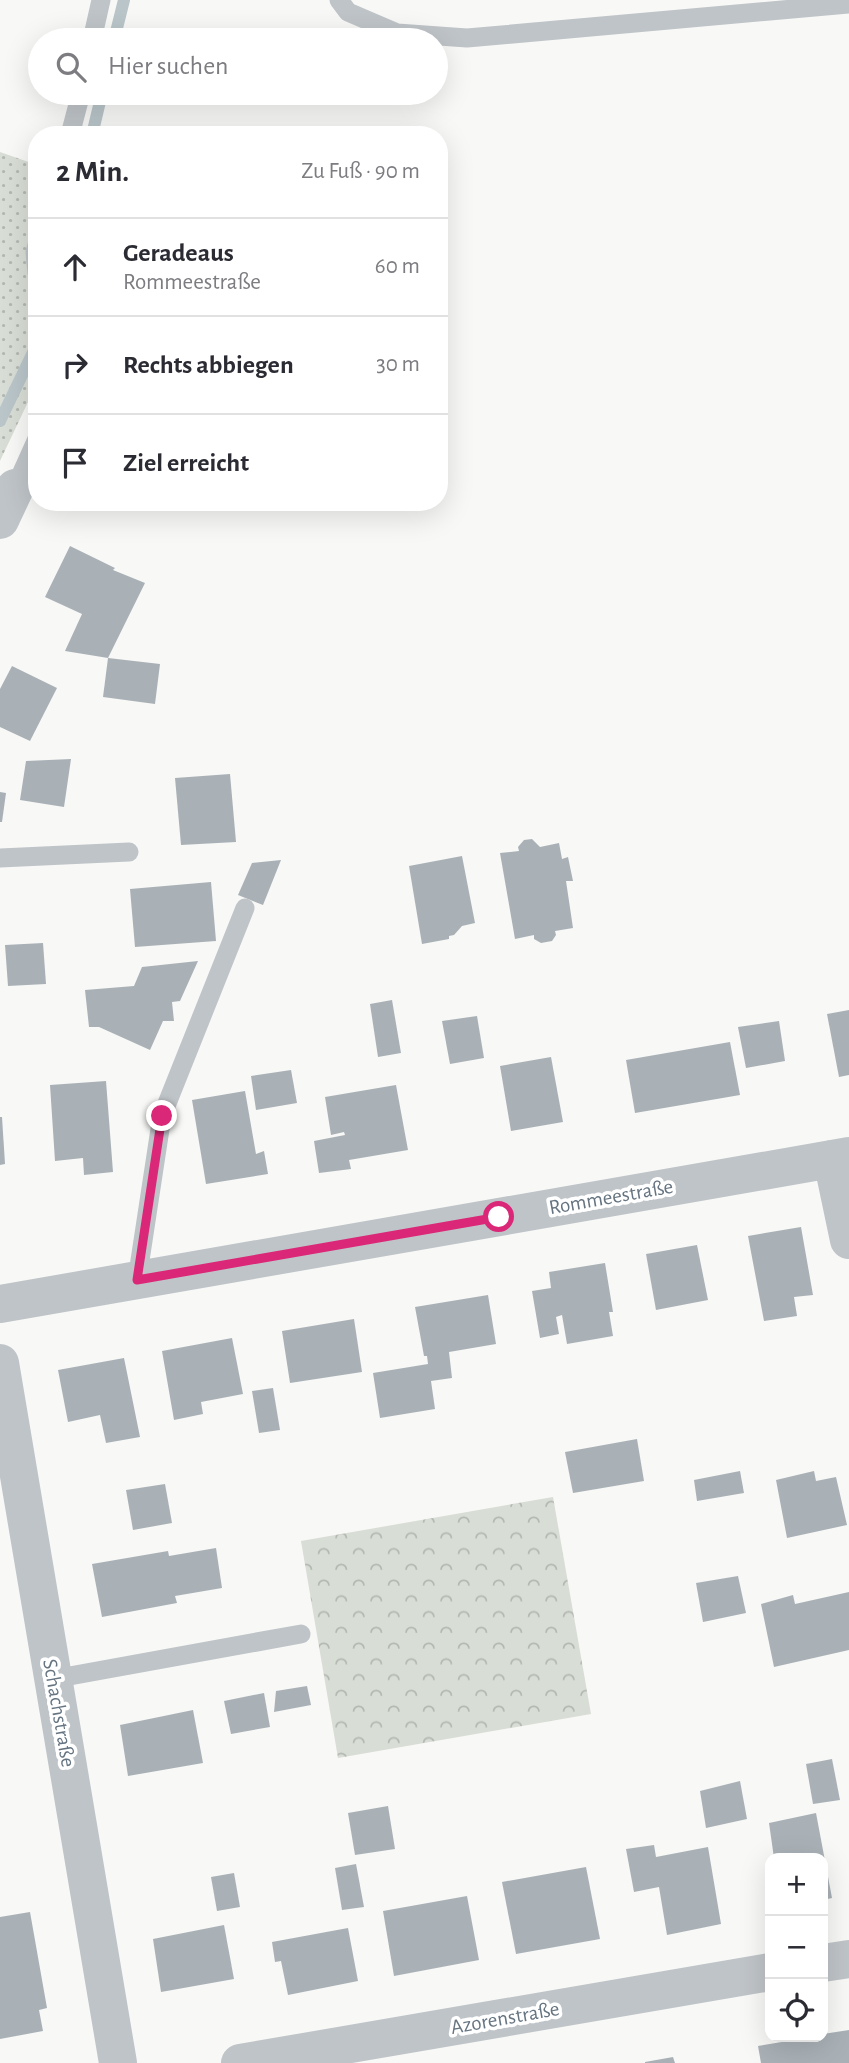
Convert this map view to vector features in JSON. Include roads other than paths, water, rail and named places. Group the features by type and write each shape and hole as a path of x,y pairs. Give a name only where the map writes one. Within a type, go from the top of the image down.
{"street":[{"name":"Rommeestraße","path":"0,1304 840,1158"},
{"path":"840,1158 849,1240"},
{"name":"Schachstraße","path":"0,1363 118,2063"},
{"path":"828,1962 849,1959"},
{"name":"Azorenstraße","path":"240,2063 765,1973"}],"lane":[{"path":"95,28 101,0"},
{"path":"339,0 348,12 385,28"},
{"path":"448,37 467,38 849,4"},
{"path":"72,126 77,105"},
{"path":"8,504 28,459"},
{"path":"0,858 129,852"},
{"path":"137,1280 162,1116 245,908"},
{"path":"53,1679 301,1634"}],"waterway":[{"path":"117,28 124,0"},
{"path":"94,126 99,105"},
{"path":"0,421 28,363"}]}
